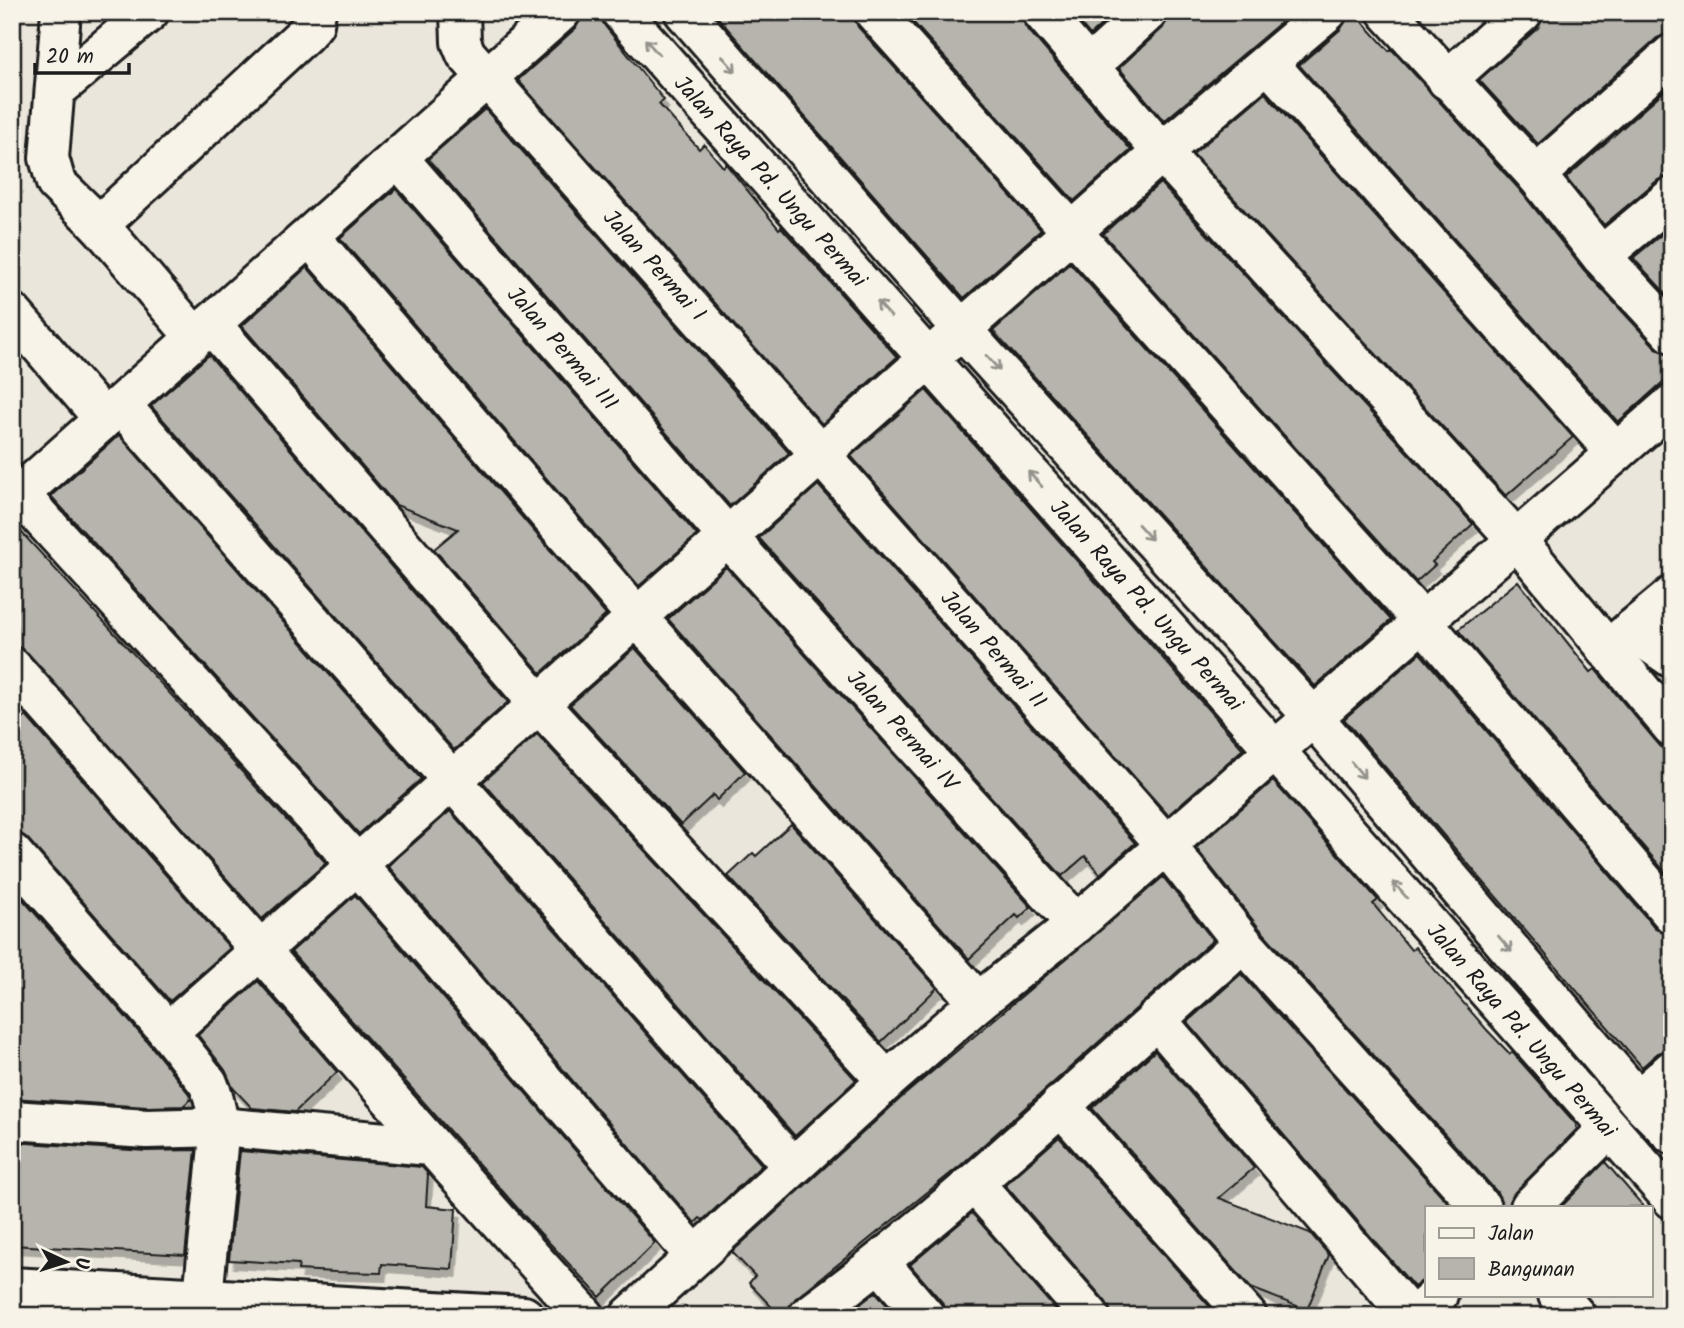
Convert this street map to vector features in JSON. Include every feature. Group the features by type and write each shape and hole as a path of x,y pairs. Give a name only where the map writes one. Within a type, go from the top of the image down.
{"street":[{"path":"61,12 49,158 56,183 203,331 539,704 887,1081"},
{"path":"55,91 149,12"},
{"path":"99,225 306,33 314,24 316,12"},
{"name":"Jalan Permai I","path":"460,12 461,42 466,54 822,453"},
{"path":"561,12 16,498 357,864 695,1256"},
{"name":"Jalan Raya Pd. Ungu Permai","path":"621,12 1672,1199"},
{"name":"Jalan Raya Pd. Ungu Permai","path":"684,12 963,331 1314,718 1638,1100 1672,1134"},
{"path":"874,12 1423,622 1672,914"},
{"path":"1042,12 1162,152 1517,540 1619,640 1672,727"},
{"path":"1089,66 1148,12"},
{"path":"168,1032 928,359 963,331 1162,152 1328,12"},
{"path":"1387,12 1536,175 1601,256 1672,333"},
{"path":"1447,80 1523,12"},
{"path":"1536,175 1672,54"},
{"path":"1268,63 1616,453"},
{"name":"Jalan Permai III","path":"398,158 728,537"},
{"path":"1601,256 1672,197"},
{"path":"310,237 637,617 978,1002"},
{"path":"12,313 112,412 450,782 792,1166"},
{"path":"630,1316 887,1081 978,1002 1076,925 1672,404"},
{"name":"Jalan Permai II","path":"822,453 1166,845 1243,943 1480,1206"},
{"name":"Jalan Permai IV","path":"728,537 1076,925"},
{"path":"1619,640 1672,596"},
{"path":"1619,640 1672,658"},
{"path":"12,667 262,948 430,1146 584,1316"},
{"path":"12,853 168,1032 208,1083 220,1127 201,1306"},
{"path":"808,1316 880,1263 975,1184 1243,943"},
{"path":"1156,1019 1413,1316 1437,1296"},
{"path":"1638,1100 1672,1070"},
{"path":"1060,1105 1247,1316"},
{"path":"12,1120 147,1129 220,1127 430,1146"},
{"path":"1531,1206 1608,1129"},
{"path":"975,1184 1090,1316"},
{"path":"880,1263 925,1316"},
{"path":"12,1287 201,1306 524,1316"},
{"path":"1559,1296 1576,1316"}],"building":[{"path":"582,12 599,12 605,26 664,100 659,104 699,149 704,144 723,167 726,164 779,229 781,227 897,357 822,424 518,80 576,28"},
{"path":"713,12 853,12 858,27 1041,230 964,298"},
{"path":"904,12 1021,12 1025,26 1131,150 1074,201"},
{"path":"1071,12 1115,12 1090,35"},
{"path":"1169,12 1293,12 1164,121 1119,68 1163,28"},
{"path":"1348,12 1354,12 1389,51 1391,49 1396,54 1519,189 1584,270 1656,348 1672,354 1672,374 1618,422 1299,65 1341,29"},
{"path":"1545,12 1672,12 1672,33 1657,38 1538,144 1479,80 1538,28"},
{"path":"1672,84 1672,176 1658,180 1604,225 1566,178"},
{"path":"1265,93 1573,437 1506,496 1193,154"},
{"path":"485,109 789,453 730,506 428,159"},
{"path":"1160,183 1473,524 1432,562 1435,565 1416,582 1103,234"},
{"path":"396,189 697,535 639,586 340,238"},
{"path":"1672,226 1672,300 1633,258"},
{"path":"1070,263 1391,620 1315,686 993,331"},
{"path":"307,267 606,615 541,673 434,549 458,529 396,505 242,326"},
{"path":"209,355 508,702 454,750 151,406"},
{"path":"926,390 1243,749 1168,815 851,456"},
{"path":"119,435 421,779 359,834 51,496"},
{"path":"818,485 1135,843 1100,874 1085,856 1062,876 759,538"},
{"path":"12,522 326,863 262,919 28,653 12,646"},
{"path":"726,567 1031,907 1019,918 1016,915 969,959 668,619"},
{"path":"1518,581 1591,672 1595,669 1672,760 1672,880 1458,630"},
{"path":"635,648 745,772 717,800 713,795 681,825 570,705"},
{"path":"1420,653 1655,928 1672,935 1672,1049 1658,1053 1642,1067 1344,719"},
{"path":"26,716 230,948 170,1001 28,839 12,832 12,730"},
{"path":"537,734 856,1080 795,1136 483,782"},
{"path":"1273,781 1378,900 1373,904 1411,950 1415,947 1487,1030 1510,1054 1512,1052 1576,1124 1577,1129 1515,1192 1509,1206 1502,1206 1497,1192 1260,929 1196,848"},
{"path":"450,811 762,1165 703,1220 700,1218 695,1223 388,866"},
{"path":"791,824 937,988 881,1042 728,876 753,853 756,856"},
{"path":"1163,877 1213,940 961,1165 795,1299 787,1316 780,1316 749,1283 755,1276 732,1252 902,1097"},
{"path":"12,887 151,1046 189,1094 191,1099 183,1106 147,1107 12,1098"},
{"path":"355,895 655,1243 600,1297 529,1221 291,952"},
{"path":"1241,974 1451,1206 1425,1206 1425,1279 1414,1287 1187,1022"},
{"path":"258,981 337,1072 295,1112 252,1108 233,1088 225,1070 198,1035"},
{"path":"1155,1051 1254,1168 1219,1198 1310,1233 1329,1255 1307,1310 1251,1288 1092,1108"},
{"path":"1059,1137 1218,1316 1111,1316 1106,1302 1005,1185"},
{"path":"12,1142 146,1151 196,1150 185,1255 12,1245"},
{"path":"240,1151 422,1167 428,1174 426,1206 456,1209 452,1269 382,1264 381,1273 335,1272 298,1270 299,1264 229,1260"},
{"path":"1605,1162 1643,1206 1562,1206"},
{"path":"972,1213 1061,1316 946,1316 942,1302 910,1265"},
{"path":"876,1292 896,1316 845,1316"}]}
